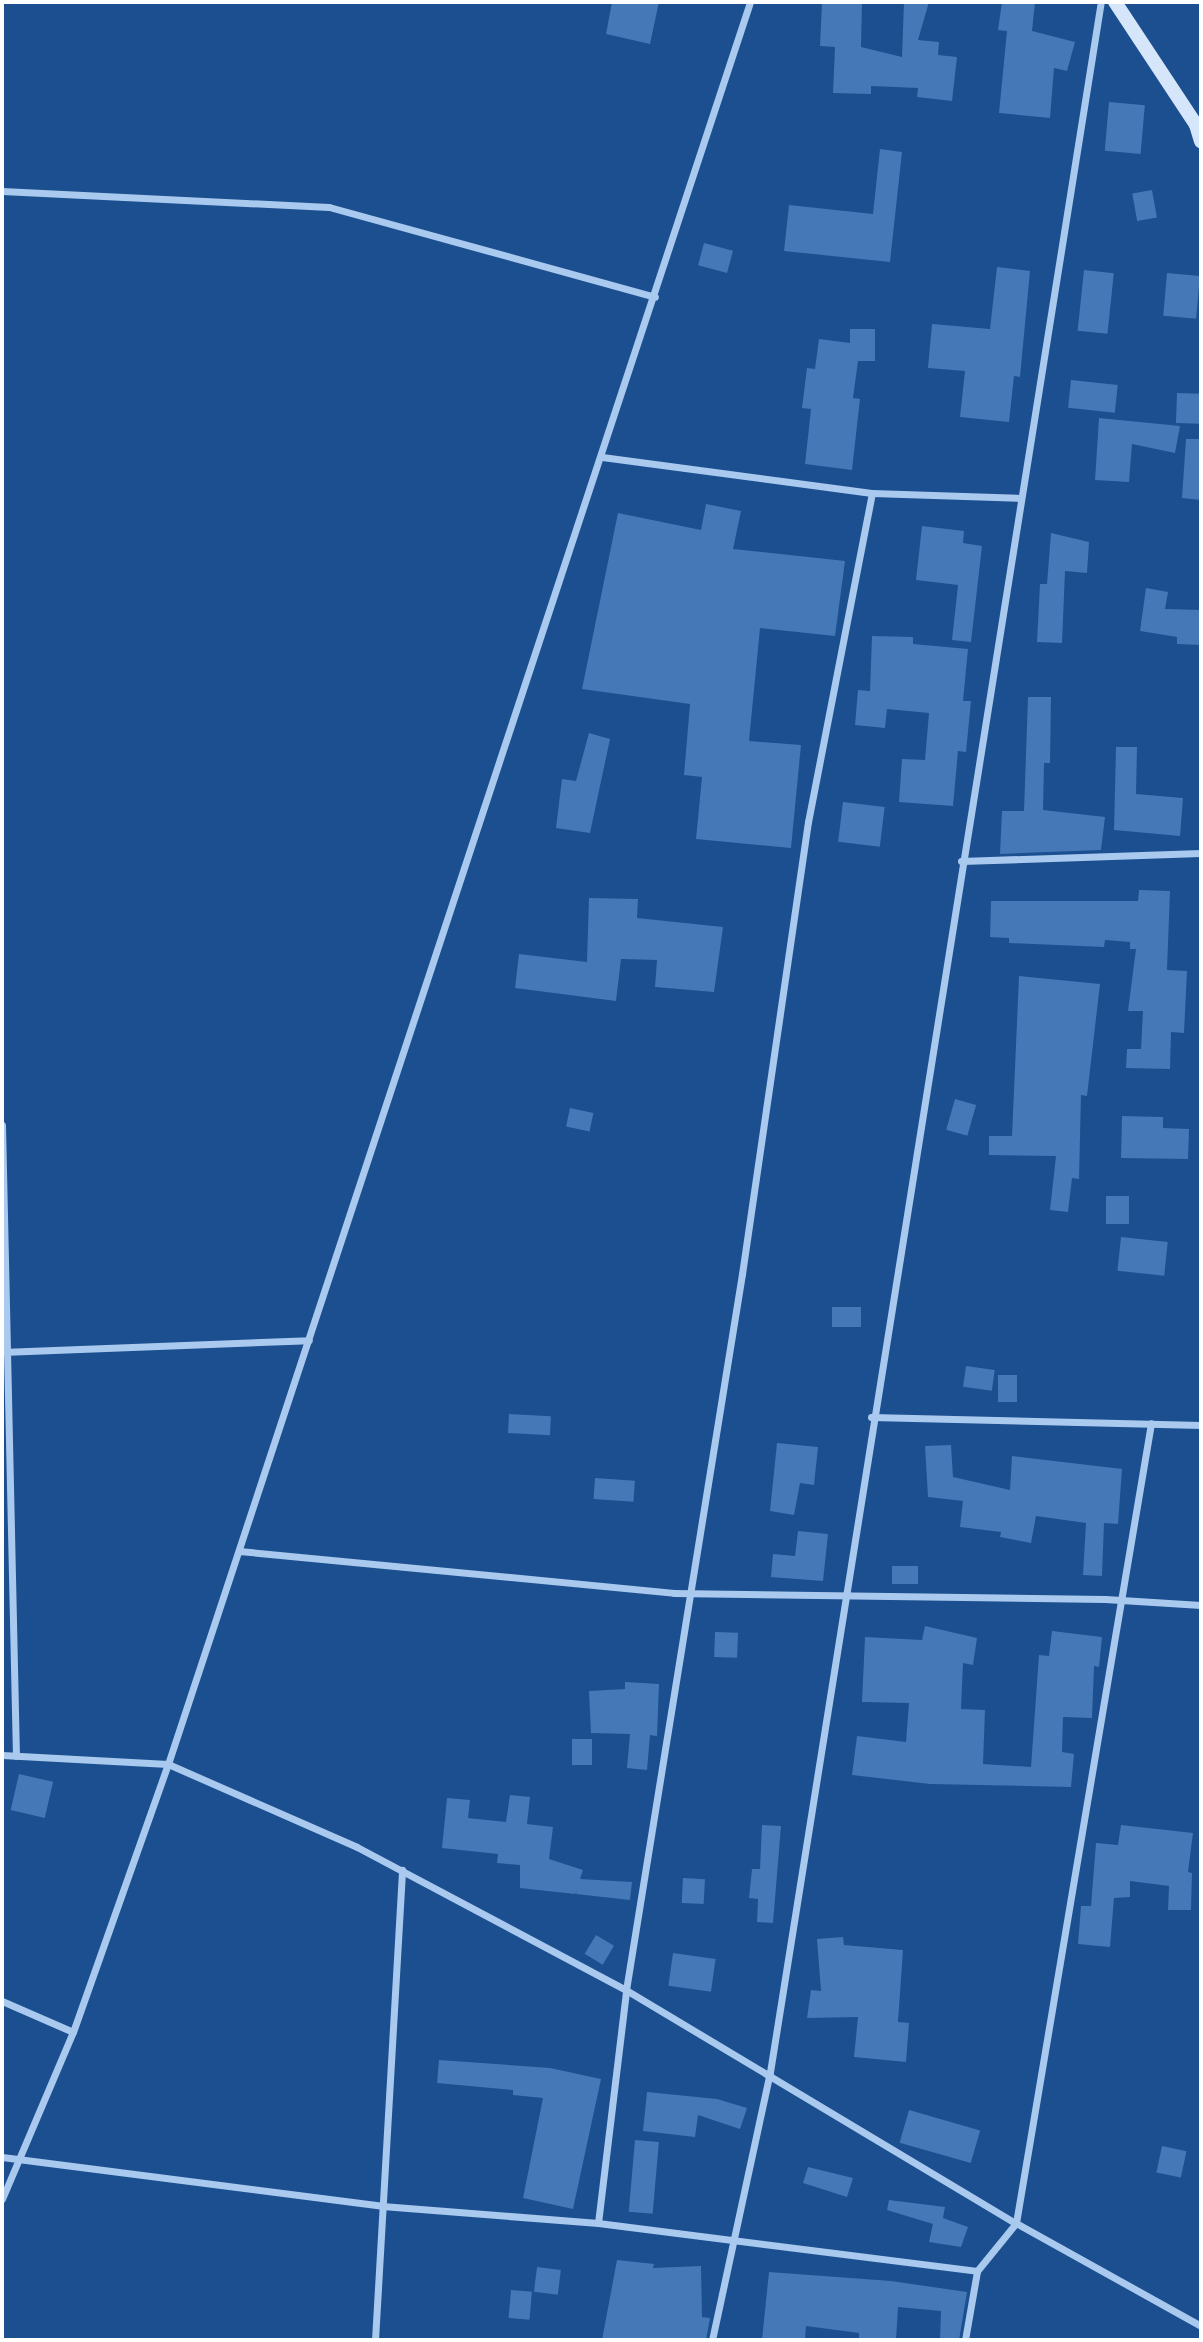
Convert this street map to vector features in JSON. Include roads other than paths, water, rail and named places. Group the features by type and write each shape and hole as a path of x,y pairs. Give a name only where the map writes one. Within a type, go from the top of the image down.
{"main road":[{"path":"1115,2 1196,125 1201,141"}],"street":[{"path":"2,2199 73,2032 168,1764 655,297 750,2"},
{"path":"712,2340 770,2072 871,1417 1101,2"},
{"path":"2,191 329,207 655,297"},
{"path":"602,457 872,493 1020,498"},
{"path":"598,2223 626,1990 808,822 872,493"},
{"path":"961,862 1201,853"},
{"path":"2,1125 4,1352 16,1756"},
{"path":"4,1352 309,1340"},
{"path":"871,1417 1201,1425"},
{"path":"965,2340 977,2271 1016,2223 1151,1423"},
{"path":"239,1551 689,1592 1121,1600 1201,1605"},
{"path":"2,1558 12,1558"},
{"path":"2,1755 168,1764 402,1870 626,1990 770,2072 1016,2223 1201,2326"},
{"path":"375,2340 402,1870"},
{"path":"2,2001 73,2032"},
{"path":"2,2157 382,2206 598,2223 977,2271"}]}
